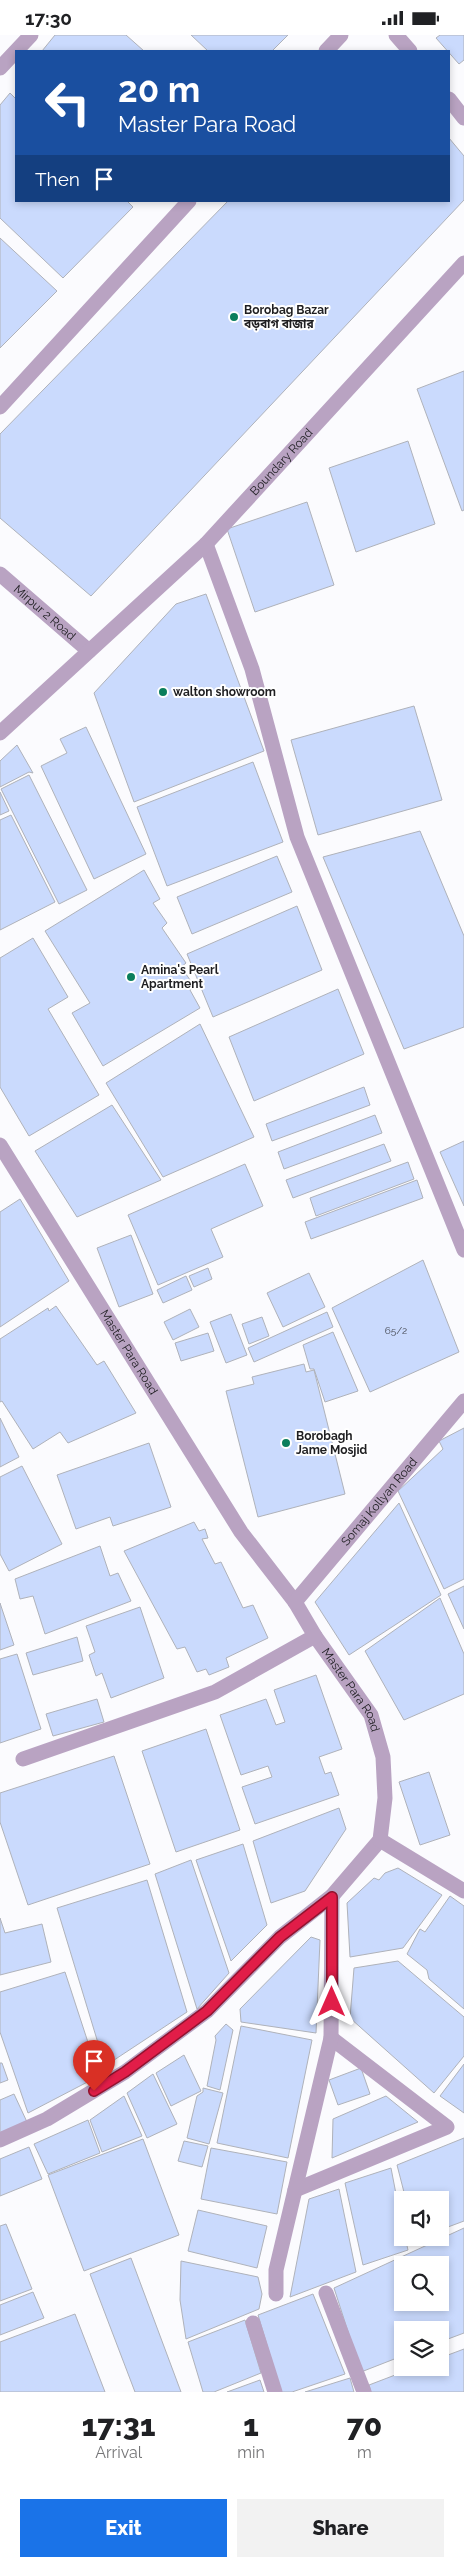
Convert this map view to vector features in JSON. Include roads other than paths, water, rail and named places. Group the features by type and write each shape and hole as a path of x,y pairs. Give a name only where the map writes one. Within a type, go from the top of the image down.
{"street":[{"path":"17,50 31,35"},
{"path":"327,50 341,35"},
{"path":"396,35 409,50"},
{"path":"0,68 15,52"},
{"path":"450,100 464,118"},
{"path":"0,407 188,202"},
{"name":"Boundary Road","path":"0,733 206,544 464,263"},
{"path":"206,544 252,669 297,837 464,1250"},
{"name":"Mirpur 2 Road","path":"0,574 88,651"},
{"name":"Master Para Road","path":"0,1145 241,1532 294,1601 315,1636 372,1715 379,1737 386,1798 380,1840"},
{"name":"Somaj Kollyan Road","path":"294,1601 464,1401"},
{"path":"23,1759 216,1692 315,1636"},
{"path":"0,2140 47,2119 125,2072 207,2011 280,1937 332,1897 380,1840 464,1891"},
{"path":"276,2294 276,2270 331,2037 332,1897"},
{"path":"295,2190 448,2127 331,2037"},
{"path":"326,2293 364,2392"},
{"path":"253,2323 275,2392"}],"place":[{"name":"Borobag Bazar বড়বাগ বাজার","path":"234,317"},
{"name":"walton showroom","path":"163,692"},
{"name":"Amina's Pearl Apartment","path":"131,977"},
{"name":"Borobagh Jame Mosjid","path":"286,1443"}]}
